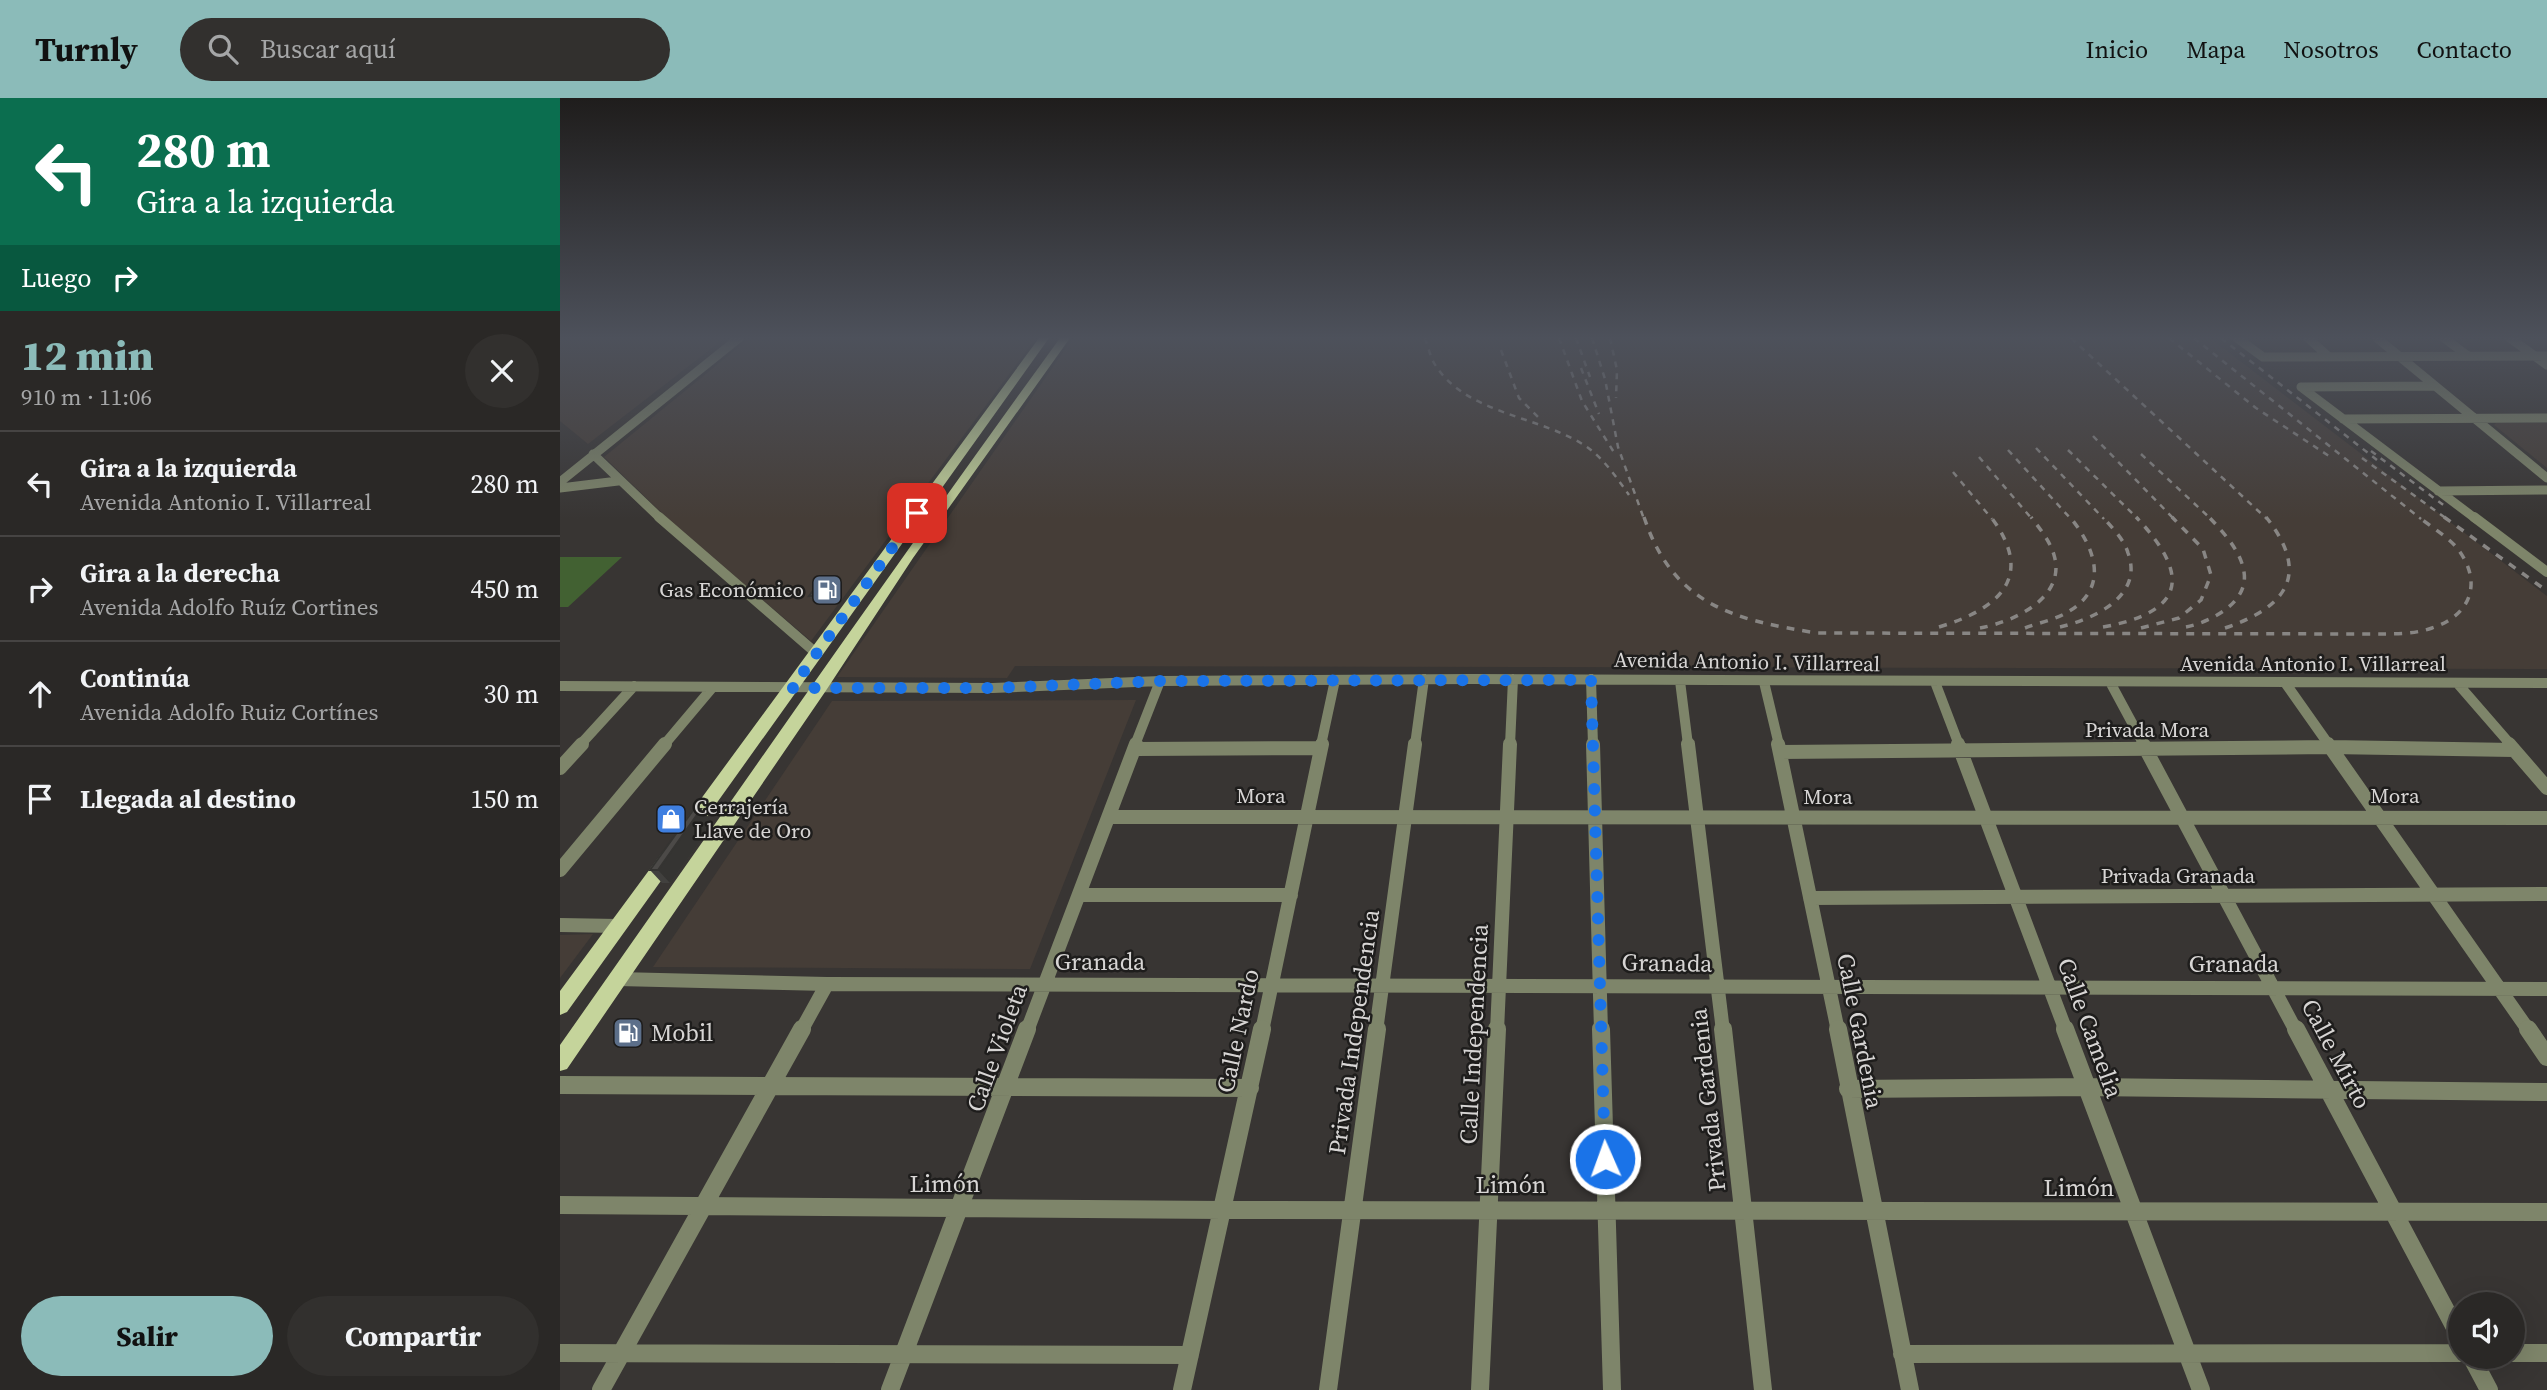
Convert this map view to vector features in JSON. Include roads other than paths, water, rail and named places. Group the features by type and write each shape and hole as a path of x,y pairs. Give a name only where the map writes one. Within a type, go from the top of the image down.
{"main road":[{"path":"560,1006 1000,398"},
{"path":"560,1062 820,688 907,557 1022,398"}],"street":[{"path":"560,482 663,398"},
{"path":"2316,398 2547,572"},
{"path":"2450,398 2547,478"},
{"path":"2343,419 2547,418"},
{"path":"593,454 618,481 775,621 816,653"},
{"path":"560,488 618,481"},
{"path":"2438,491 2547,490"},
{"name":"Avenida Antonio I. Villarreal","path":"792,688 993,688 1160,681 1424,679 2547,683"},
{"name":"Privada Independencia","path":"1328,1390 1424,679"},
{"name":"Calle Independencia","path":"1480,1390 1513,679"},
{"name":"Calle Nardo","path":"1182,1390 1250,1088 1335,680"},
{"path":"1591,680 1612,1390"},
{"name":"Calle Violeta","path":"890,1390 1160,681"},
{"name":"Privada Gardenia","path":"1679,681 1718,987 1763,1390"},
{"name":"Calle Gardenia","path":"1764,682 1795,817 1847,1089 1910,1390"},
{"name":"Calle Camelia","path":"1934,682 2051,986 2201,1390"},
{"name":"Calle Mirto","path":"2110,682 2448,1314"},
{"path":"2286,684 2547,1057"},
{"path":"2458,684 2547,788"},
{"path":"560,686 792,688"},
{"path":"560,768 634,686"},
{"path":"560,870 712,688"},
{"name":"Privada Mora","path":"1780,752 2330,747 2514,750"},
{"path":"1136,749 1321,748"},
{"name":"Mora","path":"1109,817 2547,818"},
{"name":"Privada Granada","path":"1810,898 2018,899 2547,894"},
{"path":"1079,895 1291,895"},
{"path":"560,925 618,926"},
{"name":"Granada","path":"618,979 827,984 1599,984 1718,987 1827,985 2547,989"},
{"path":"601,1390 827,984"},
{"path":"560,1085 1250,1088"},
{"path":"1847,1089 2088,1087 2547,1092"},
{"name":"Limón","path":"560,1205 1223,1210 2547,1212"},
{"path":"560,1353 1190,1355"},
{"path":"1902,1354 2448,1353"},
{"path":"2525,1353 2547,1353"},
{"path":"2478,1369 2489,1390"}],"railway":[{"path":"1473,398 1568,436 1587,447 1605,463 1629,495"},
{"path":"1519,398 1541,420"},
{"path":"1581,398 1615,454"},
{"path":"1593,398 1599,414"},
{"path":"1609,398 1618,447 1644,519"},
{"path":"2136,398 2267,519"},
{"path":"2244,398 2332,458"},
{"path":"2270,398 2421,519"},
{"path":"2298,398 2377,460"},
{"path":"2093,436 2174,519"},
{"path":"2036,448 2104,519"},
{"path":"2008,450 2071,519"},
{"path":"2068,450 2136,517"},
{"path":"2371,451 2446,507"},
{"path":"2141,454 2210,518"},
{"path":"1979,457 2032,519"},
{"path":"2362,458 2447,519"},
{"path":"1953,472 1992,519"},
{"path":"1644,517 1656,547 1672,570 1690,589 1710,603 1759,622 1817,633 2379,634 2412,633 2432,628 2456,615 2469,596 2470,573 2465,560 2453,544 2419,517"},
{"path":"1939,627 1979,611 2004,588 2010,573 2010,557 2004,538 1991,517"},
{"path":"1980,628 2021,614 2045,595 2053,584 2056,570 2054,555 2031,517"},
{"path":"2025,628 2066,613 2089,592 2093,581 2092,555 2087,542 2070,517"},
{"path":"2060,627 2101,611 2113,603 2129,582 2131,568 2128,553 2103,517"},
{"path":"2103,627 2151,612 2164,601 2171,588 2172,573 2166,557 2136,517"},
{"path":"2141,628 2179,618 2201,600 2211,575 2203,549 2172,517"},
{"path":"2225,628 2264,610 2277,599 2286,586 2289,572 2287,555 2280,537 2266,517"},
{"path":"2444,517 2547,591"},
{"path":"2186,627 2206,621 2226,609 2234,602 2244,583 2239,557 2231,542 2210,518"}],"place":[{"name":"Gas Económico","path":"827,590"},
{"name":"Cerrajería Llave de Oro","path":"671,819"},
{"name":"Mobil","path":"628,1033"}]}
